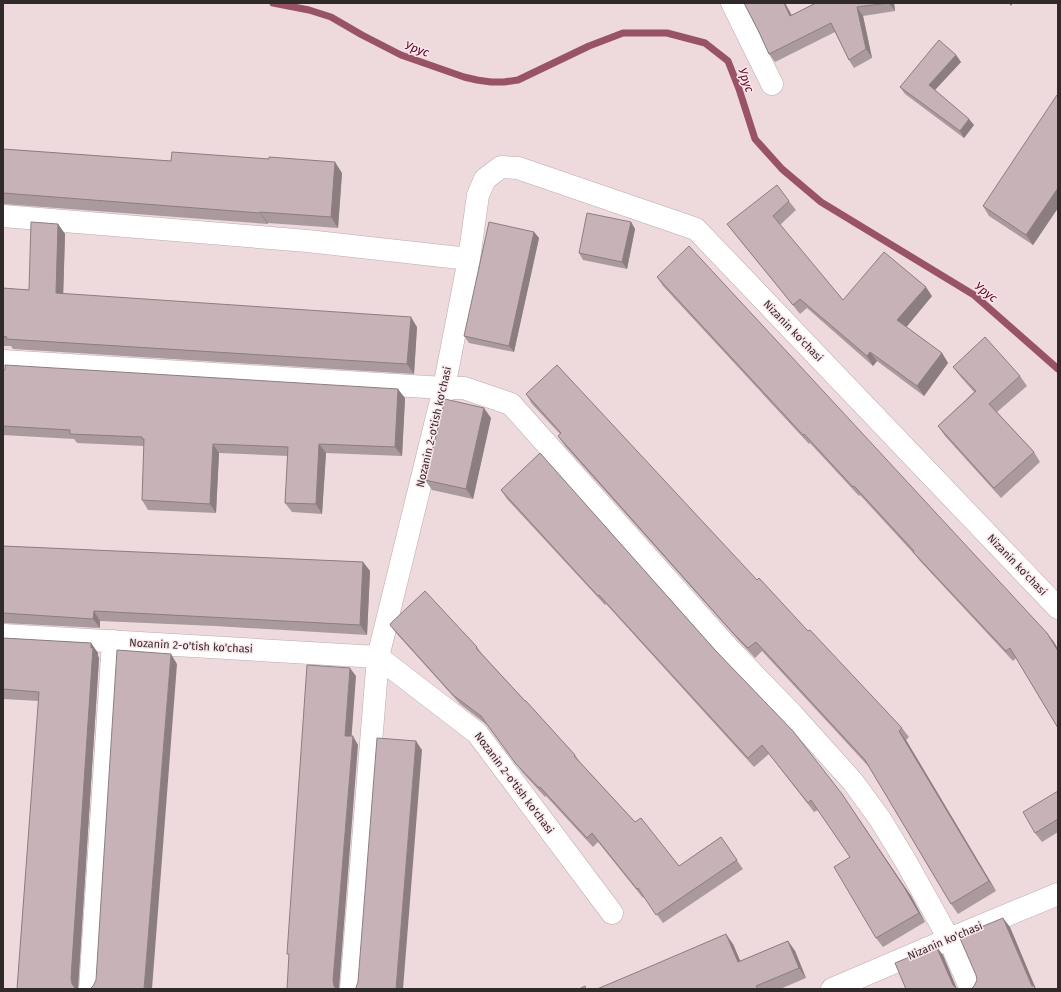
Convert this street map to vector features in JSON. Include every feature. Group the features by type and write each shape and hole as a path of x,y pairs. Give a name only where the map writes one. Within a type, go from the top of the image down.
{"street":[{"path":"732,3 772,84"},
{"name":"Nizanin ko'chasi","path":"478,195 485,179 501,167 518,168 696,229 1058,608"},
{"name":"Nozanin 2-o'tish ko'chasi","path":"351,989 378,657 444,388 469,259 478,195"},
{"path":"3,216 307,241 469,259"},
{"path":"3,361 464,388 511,404 731,651 793,715 853,782 880,819 905,860 949,938 971,989"},
{"name":"Nozanin 2-o'tish ko'chasi","path":"3,635 378,657 477,733 612,913"},
{"path":"90,989 113,641"},
{"name":"Nizanin ko'chasi","path":"832,989 949,938 1058,894"}],"building":[{"path":"744,3 784,3 790,16 816,3 889,3 857,7 866,49 849,60 831,23 769,54"},
{"path":"939,40 956,55 929,85 969,119 960,131 900,87"},
{"path":"1057,95 1058,188 1026,235 983,206"},
{"path":"3,149 171,161 172,152 335,162 331,217 3,193"},
{"path":"777,185 789,201 773,216 843,300 884,252 926,287 897,320 942,353 917,386 870,352 867,356 800,299 793,305 727,224"},
{"path":"587,213 631,222 622,262 579,253"},
{"path":"31,222 58,224 56,293 411,317 407,364 6,339 7,337 3,336 3,288 29,290"},
{"path":"489,222 534,232 509,346 464,336"},
{"path":"689,246 1047,633 1058,651 1058,728 1010,648 1006,651 913,552 914,551 854,486 853,487 804,434 803,435 657,277"},
{"path":"985,337 1020,376 989,404 1034,452 994,488 938,426 976,391 953,367"},
{"path":"5,365 398,389 395,447 319,444 316,504 285,503 288,447 213,444 210,504 142,500 144,439 142,439 142,437 70,434 70,430 3,426 3,370 5,370"},
{"path":"557,365 757,580 759,578 808,631 810,630 902,728 899,731 989,881 951,904 865,760 756,642 748,648 733,633 558,436 561,433 526,394"},
{"path":"445,399 484,408 466,489 425,480"},
{"path":"540,453 715,650 793,731 842,794 904,887 919,913 876,938 834,867 850,857 811,800 808,803 762,745 748,758 501,490"},
{"path":"3,546 363,562 360,625 94,611 93,619 3,613"},
{"path":"425,591 635,822 641,818 679,866 721,837 737,860 656,915 638,888 637,889 592,833 587,838 540,787 539,788 516,764 481,716 453,695 390,625"},
{"path":"3,638 91,643 91,648 93,648 71,978 72,984 76,989 17,989 39,692 3,689"},
{"path":"117,650 171,654 144,989 90,989 96,980"},
{"path":"307,665 350,668 345,736 353,736 333,980 336,989 287,989 289,954 287,954"},
{"path":"377,738 416,741 396,989 354,989 356,988 358,982"},
{"path":"1058,791 1058,819 1035,833 1023,812"},
{"path":"1003,918 1032,986 1034,985 1035,989 971,989 977,980 976,975 959,936"},
{"path":"726,934 738,962 788,941 799,968 756,986 758,989 597,989 635,973"},
{"path":"936,946 953,985 957,989 906,989 895,963"},
{"path":"585,986 586,989 579,989"}],"waterway":[{"name":"Урус","path":"273,3 309,10 331,17 401,55 464,77 491,82 518,80 589,46 623,33 667,33 705,43 728,61 739,89 755,139 782,169 821,202 974,295 1058,369"}]}
